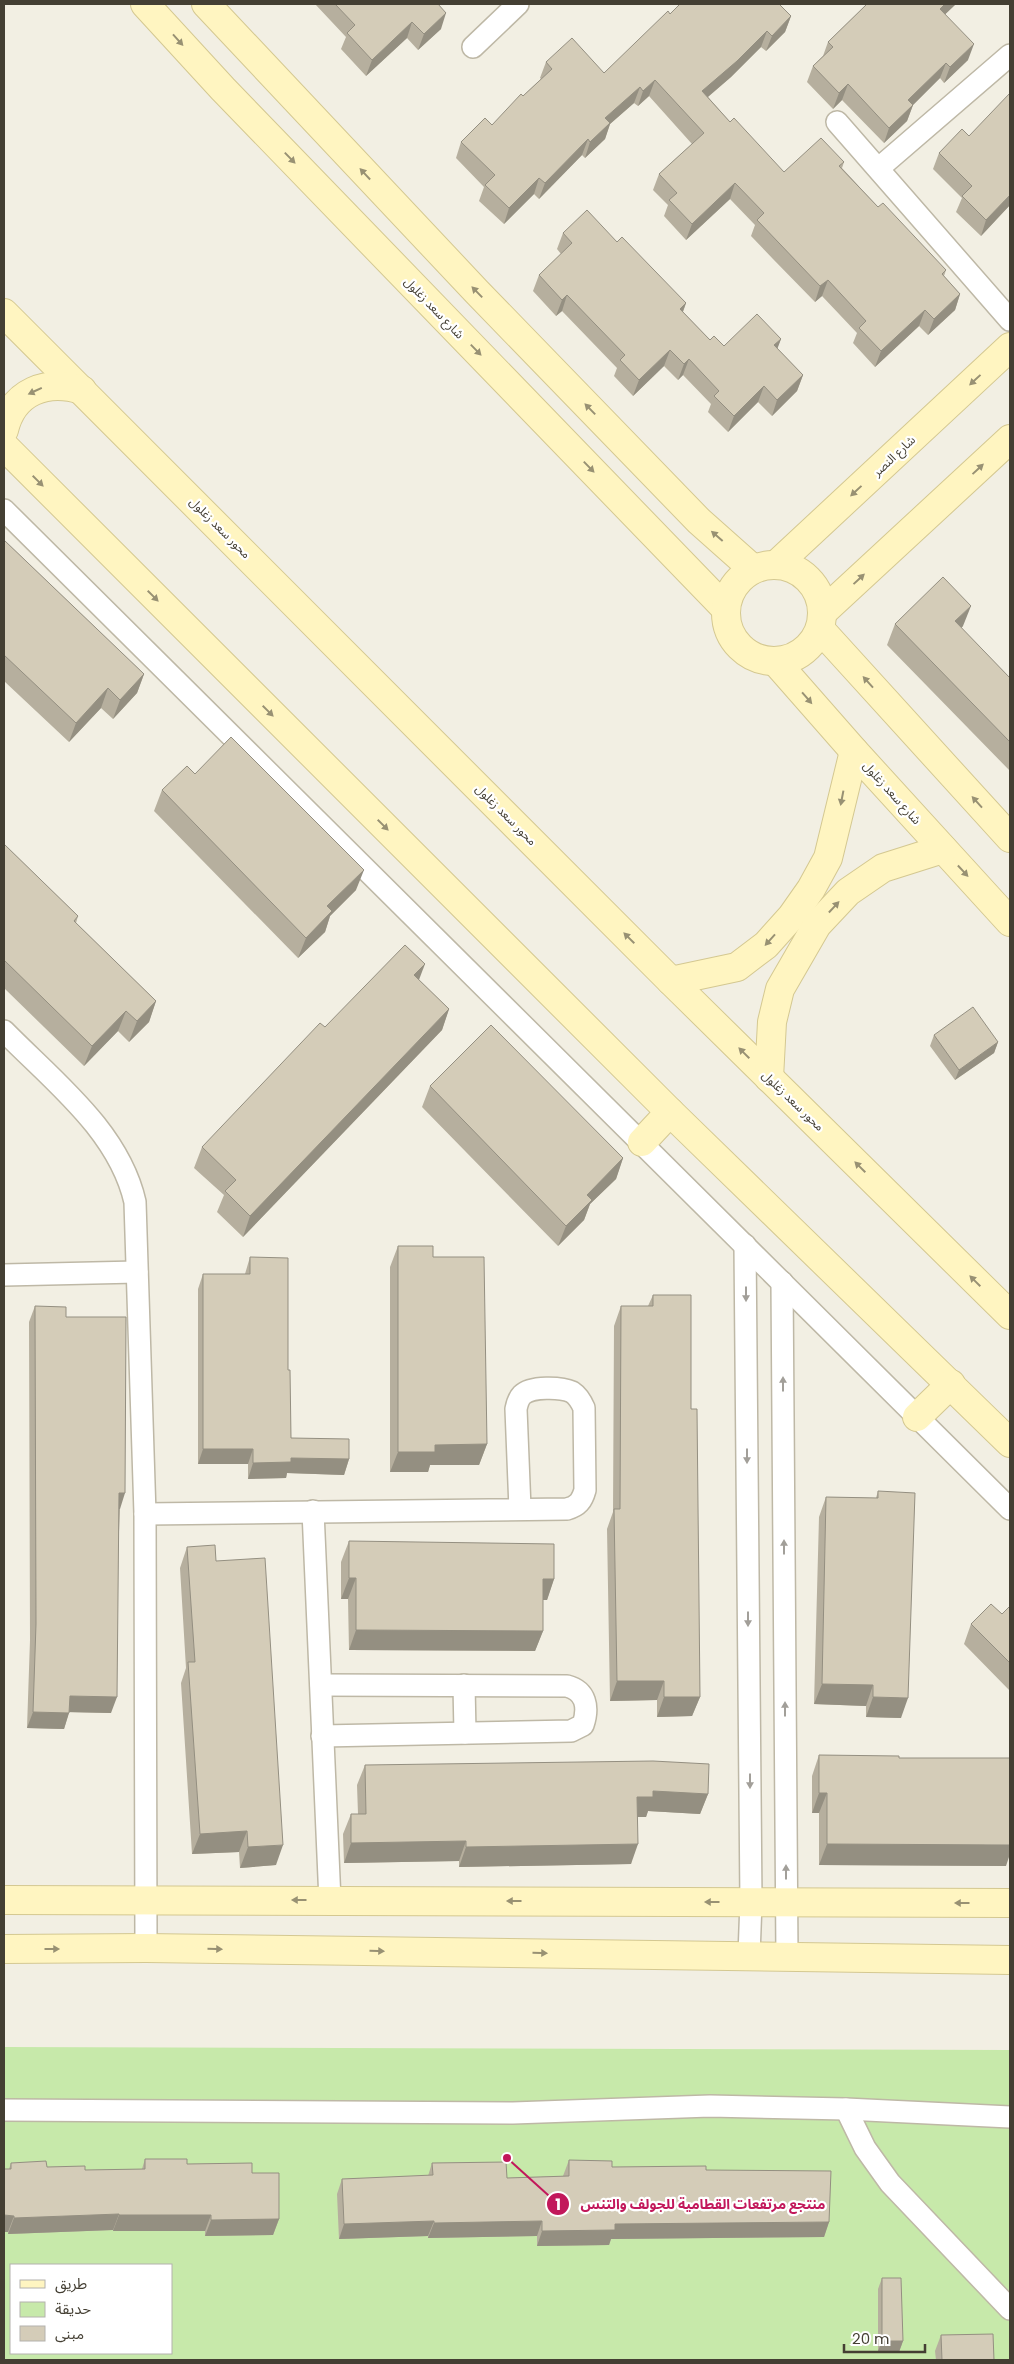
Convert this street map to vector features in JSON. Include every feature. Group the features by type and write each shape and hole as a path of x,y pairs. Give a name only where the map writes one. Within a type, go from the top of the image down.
{"street":[{"name":"شارع سعد زغلول","path":"145,4 224,89 726,609"},
{"path":"206,4 477,292 699,522 765,566 795,569 809,579 820,594 822,621 1010,838"},
{"path":"472,47 506,8"},
{"path":"879,168 1010,55"},
{"path":"837,122 1010,320"},
{"name":"محور سعد زغلول","path":"4,313 671,981 1010,1315"},
{"name":"شارع النصر","path":"765,566 1010,347"},
{"path":"4,430 12,410 29,394 55,385 82,390"},
{"path":"765,566 734,585 726,609 727,622 731,635 739,646 749,654 762,660 790,659 803,652 813,642 822,621 1010,439"},
{"path":"4,446 670,1112 1010,1443"},
{"path":"4,510 1010,1509"},
{"name":"شارع سعد زغلول","path":"775,661 854,751 1010,922"},
{"path":"671,981 737,966 766,946 792,916 811,889 828,858 854,751"},
{"path":"769,1078 772,1022 780,989 817,925 848,892 883,868 943,849"},
{"path":"5,1034 97,1126 131,1183 137,1226 145,1514 144,1899 146,1948"},
{"path":"642,1142 670,1112"},
{"path":"745,1245 751,1902 749,1955"},
{"path":"4,1275 137,1272"},
{"path":"782,1282 787,1956"},
{"path":"917,1417 951,1384"},
{"path":"145,1514 567,1509 576,1506 582,1500 584,1490 584,1408 580,1399 574,1393 566,1390 532,1389 524,1393 518,1400 516,1409 520,1509"},
{"path":"313,1512 330,1901"},
{"path":"321,1685 566,1686 581,1691 585,1698 585,1718 583,1725 578,1730 322,1736"},
{"path":"464,1685 465,1733"},
{"path":"4,1900 1010,1903"},
{"path":"4,1949 146,1948 1010,1960"},
{"path":"4,2110 513,2113 710,2106 846,2109 1010,2117"},
{"path":"846,2109 865,2148 890,2183 1010,2309"}],"green space":[{"path":"4,2047 1010,2050 1010,2360 4,2360"}],"building":[{"path":"335,4 438,4 446,13 424,34 412,22 372,60 347,33 355,25"},
{"path":"680,4 779,4 791,16 772,36 767,31 737,61 702,91 730,122 734,118 784,172 821,138 844,162 839,166 878,207 883,203 946,270 942,274 960,294 934,319 925,310 881,351 859,328 866,321 828,280 820,286 757,220 764,213 735,183 692,224 669,200 677,193 659,174 704,133 655,80 643,91 640,87 605,118 610,123 590,142 588,139 545,183 539,178 509,208 485,185 495,175 461,142 485,118 492,125 521,94 523,96 552,69 546,62 572,38 604,73 668,11 670,14"},
{"path":"867,4 945,4 940,9 974,44 950,67 946,63 908,100 913,105 889,128 848,84 839,93 813,66 833,47 828,42"},
{"path":"1010,93 1010,195 986,220 962,196 972,186 939,153 962,129 969,136"},
{"path":"587,210 617,242 622,237 686,303 680,309 710,340 714,336 724,346 757,314 781,339 774,345 803,375 777,400 764,386 734,416 714,396 719,391 689,359 684,364 670,350 639,380 620,360 625,355 567,295 562,300 539,275 572,243 563,233"},
{"path":"4,540 144,674 120,700 108,688 76,723 4,655"},
{"path":"943,577 971,606 955,621 1010,678 1010,742 895,624"},
{"path":"231,737 364,870 327,906 332,911 306,938 162,790 187,766 195,774"},
{"path":"4,844 78,916 74,921 156,1001 137,1021 126,1011 92,1046 4,960"},
{"path":"405,945 425,964 414,975 449,1009 250,1216 225,1191 236,1180 202,1147 320,1023 325,1027"},
{"path":"973,1007 998,1042 959,1070 934,1035"},
{"path":"491,1025 623,1158 587,1195 592,1200 566,1226 430,1086"},
{"path":"398,1246 433,1246 433,1257 484,1257 487,1444 435,1445 435,1452 398,1452"},
{"path":"250,1257 288,1258 288,1370 290,1370 291,1438 349,1439 349,1459 291,1458 291,1462 253,1463 253,1449 203,1449 203,1274 250,1274"},
{"path":"653,1295 691,1295 691,1409 697,1409 700,1697 664,1697 664,1681 617,1681 614,1509 620,1509 621,1306 653,1306"},
{"path":"35,1306 66,1307 66,1317 126,1317 125,1493 119,1493 117,1697 70,1696 69,1713 33,1712 36,1624"},
{"path":"878,1491 915,1493 908,1698 873,1697 873,1685 822,1684 826,1497 878,1498"},
{"path":"349,1541 554,1544 554,1579 543,1579 543,1631 356,1630 356,1578 349,1578"},
{"path":"215,1545 216,1561 265,1558 283,1845 248,1847 247,1831 200,1834 188,1662 195,1662 187,1547"},
{"path":"991,1604 1002,1614 1010,1606 1010,1663 971,1624"},
{"path":"819,1755 899,1756 899,1758 1010,1758 1010,1845 827,1844 827,1793 819,1793"},
{"path":"653,1761 709,1764 708,1794 653,1791 653,1797 637,1797 638,1844 466,1847 466,1841 351,1843 351,1814 366,1814 365,1765"},
{"path":"145,2159 187,2159 187,2164 252,2163 252,2173 279,2173 279,2219 211,2220 211,2215 119,2214 14,2218 14,2216 4,2215 4,2169 11,2169 11,2163 46,2161 47,2167 85,2166 85,2170 145,2169"},
{"path":"569,2160 612,2161 612,2167 706,2166 706,2170 831,2171 829,2222 615,2224 615,2230 542,2231 542,2221 434,2223 434,2221 344,2224 342,2179 433,2175 432,2163 506,2162 507,2178 569,2176"},
{"path":"882,2278 901,2278 903,2341 882,2341"},
{"path":"993,2334 994,2360 942,2360 941,2335"}],"place":[{"name":"منتجع مرتفعات القطامية للجولف والتنس","path":"507,2158"}]}
